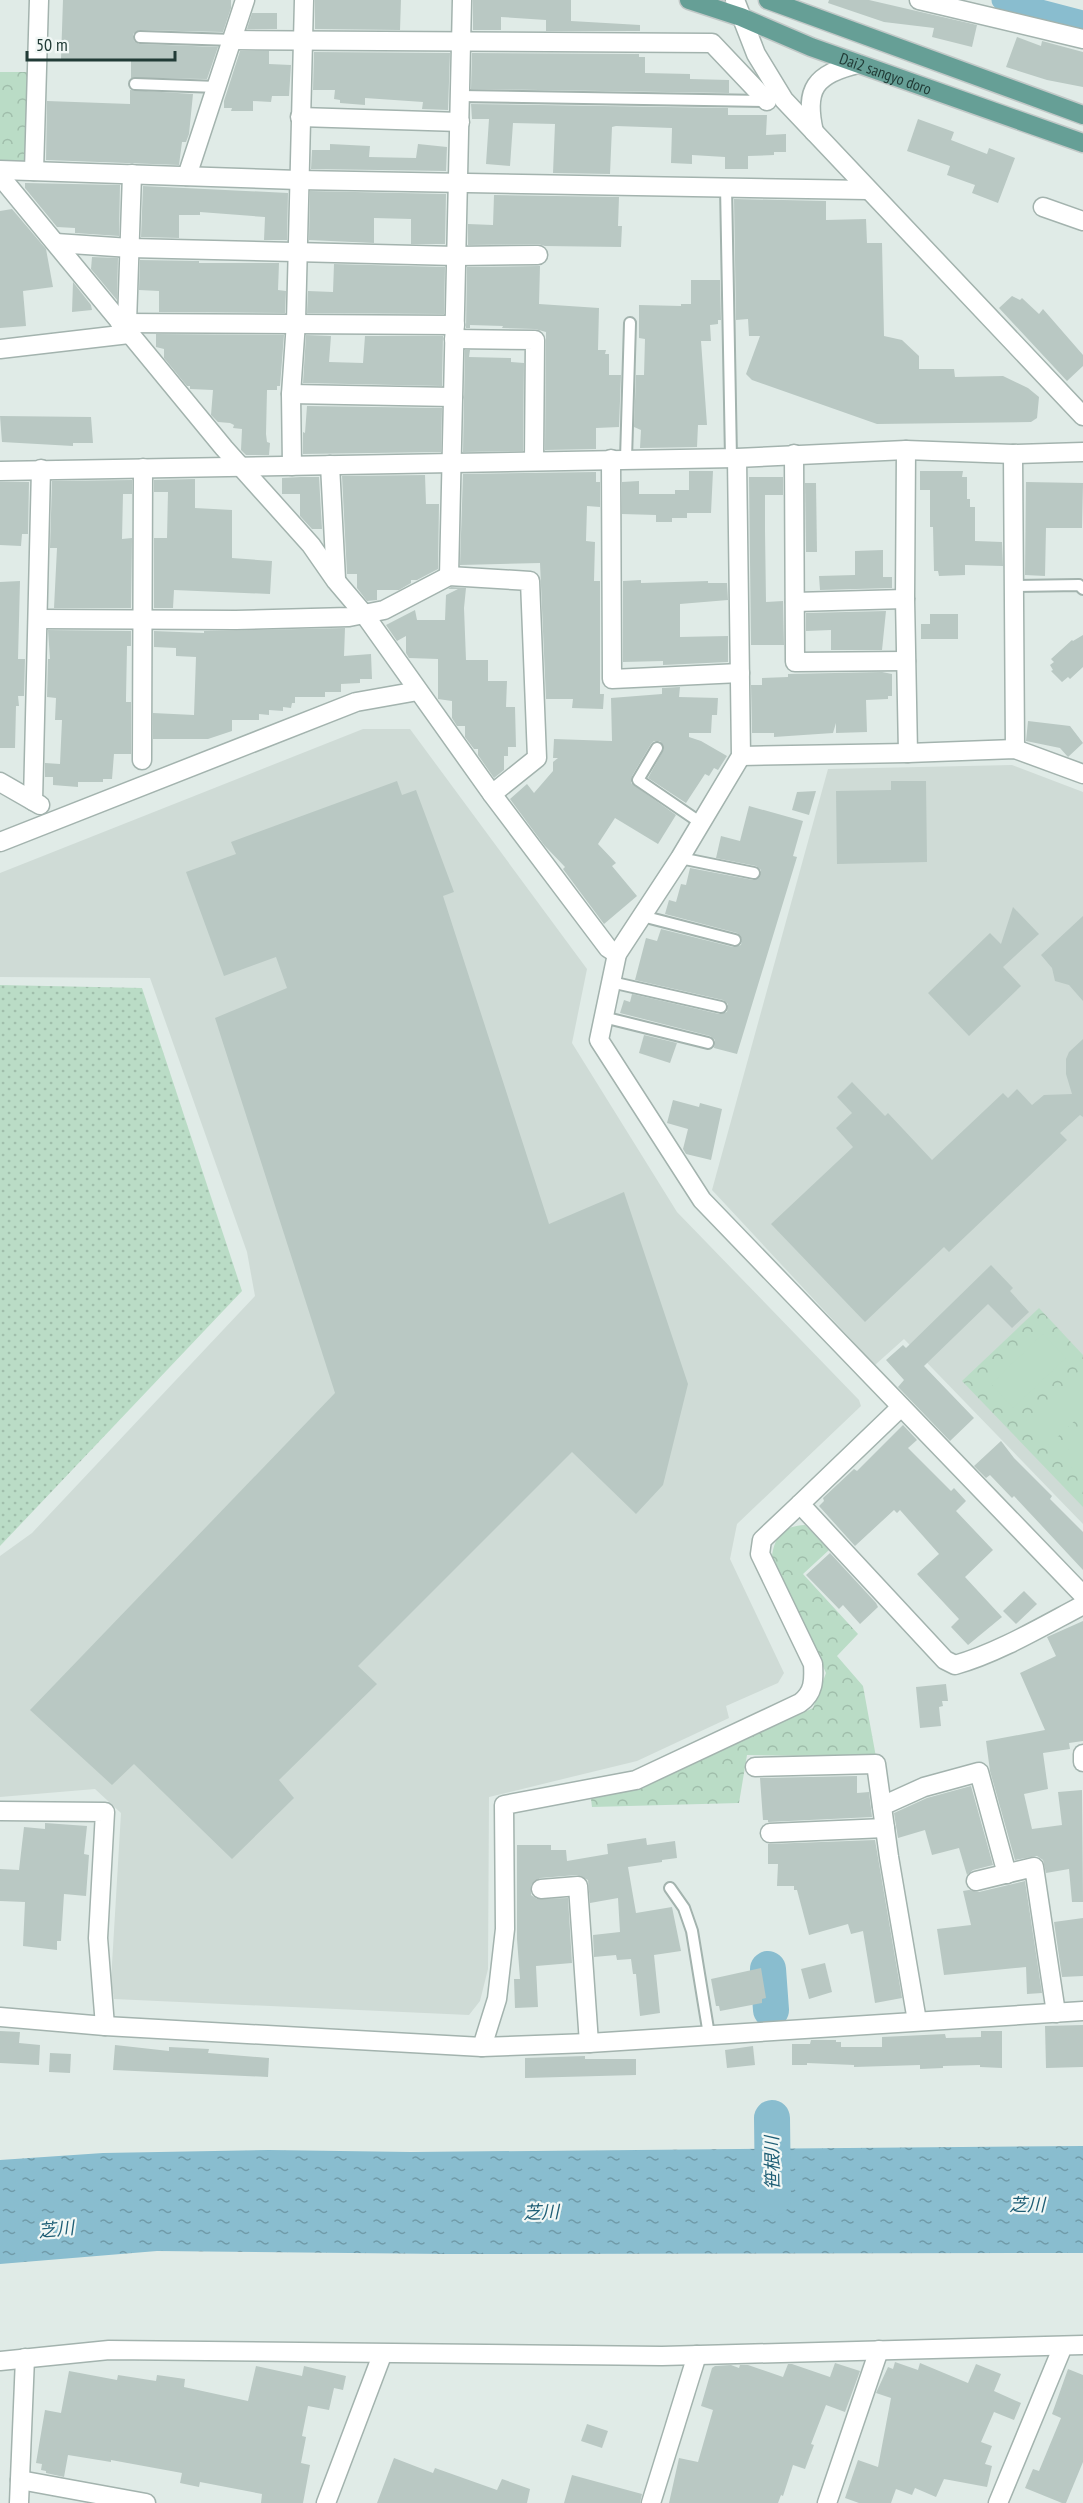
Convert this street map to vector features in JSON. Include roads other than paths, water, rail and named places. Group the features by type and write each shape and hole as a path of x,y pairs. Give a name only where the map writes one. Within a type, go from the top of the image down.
{"main road":[{"name":"Dai2 sangyo doro","path":"689,0 741,17 858,64 1083,143"},
{"name":"Dai2 sangyo doro","path":"768,0 1083,115"}],"street":[{"path":"34,171 39,0"},
{"path":"187,176 245,0"},
{"path":"292,466 291,394 296,322 304,0"},
{"path":"449,576 462,0"},
{"path":"735,0 775,100"},
{"path":"919,0 1083,39"},
{"path":"232,40 712,43 814,132 1083,416"},
{"path":"814,132 810,97 816,84 827,74 839,68 858,64"},
{"path":"300,117 460,122"},
{"path":"0,170 298,180 867,190"},
{"path":"125,327 132,174"},
{"path":"0,176 241,467 311,545 336,581 364,614 492,794 608,948 617,954"},
{"path":"1043,207 1083,221"},
{"path":"56,243 130,248 456,256 538,255"},
{"path":"0,349 125,327 296,322 455,332 535,340 534,460"},
{"path":"291,394 453,397"},
{"path":"906,450 905,599 908,753"},
{"path":"0,471 734,458 906,450 1013,454 1083,452"},
{"path":"794,454 795,662 906,661"},
{"path":"1013,454 1015,748"},
{"path":"734,458 741,756 680,858 617,954 598,1040 702,1200 1083,1595"},
{"path":"619,459 612,679 740,673"},
{"path":"330,465 336,581"},
{"path":"141,760 143,468"},
{"path":"0,782 37,803 41,469"},
{"path":"38,619 236,620 349,617 384,610 449,576 530,581 537,758 492,794"},
{"path":"795,602 905,599"},
{"path":"0,842 356,702 418,691"},
{"path":"741,756 908,753 1015,748 1083,774"},
{"path":"482,2047 497,1999 505,1929 504,1805 636,1780 800,1704 808,1697 814,1681 813,1664 760,1554 762,1540 901,1407"},
{"path":"800,1504 945,1660 955,1665 967,1662 1025,1635 1083,1605"},
{"path":"1083,1754 1083,1762"},
{"path":"755,1767 876,1764 917,2021"},
{"path":"882,1806 924,1787 979,1772 1006,1874"},
{"path":"0,1811 105,1812 99,1938 105,2026"},
{"path":"770,1833 885,1828"},
{"path":"976,1881 1035,1867 1056,2013"},
{"path":"541,1889 578,1886 589,2043"},
{"path":"0,2017 105,2026 482,2047 589,2043 1083,2011"},
{"path":"0,2361 109,2350 382,2355 697,2355 1083,2345"},
{"path":"998,2503 1063,2346"},
{"path":"827,2503 879,2350"},
{"path":"326,2503 382,2355"},
{"path":"651,2503 697,2355"},
{"path":"19,2503 25,2358"},
{"path":"20,2480 146,2503"}],"lane":[{"path":"140,37 232,40"},
{"path":"135,84 218,87"},
{"path":"460,96 775,100"},
{"path":"726,186 734,458"},
{"path":"619,459 630,323"},
{"path":"1014,586 1079,585 1083,589"},
{"path":"657,748 638,780 701,823"},
{"path":"680,858 754,873"},
{"path":"642,916 735,940"},
{"path":"611,982 721,1007"},
{"path":"603,1017 708,1042"},
{"path":"669,1888 684,1908 693,1931 710,2035"}],"water":[{"name":"芝川","path":"1083,2146 1083,2253 445,2254 157,2251 0,2264 0,2160 103,2153 269,2150 411,2152"}],"waterway":[{"path":"1002,0 1083,21"},
{"name":"笹根川","path":"768,1969 771,2010"},
{"name":"笹根川","path":"772,2118 773,2198"}]}
